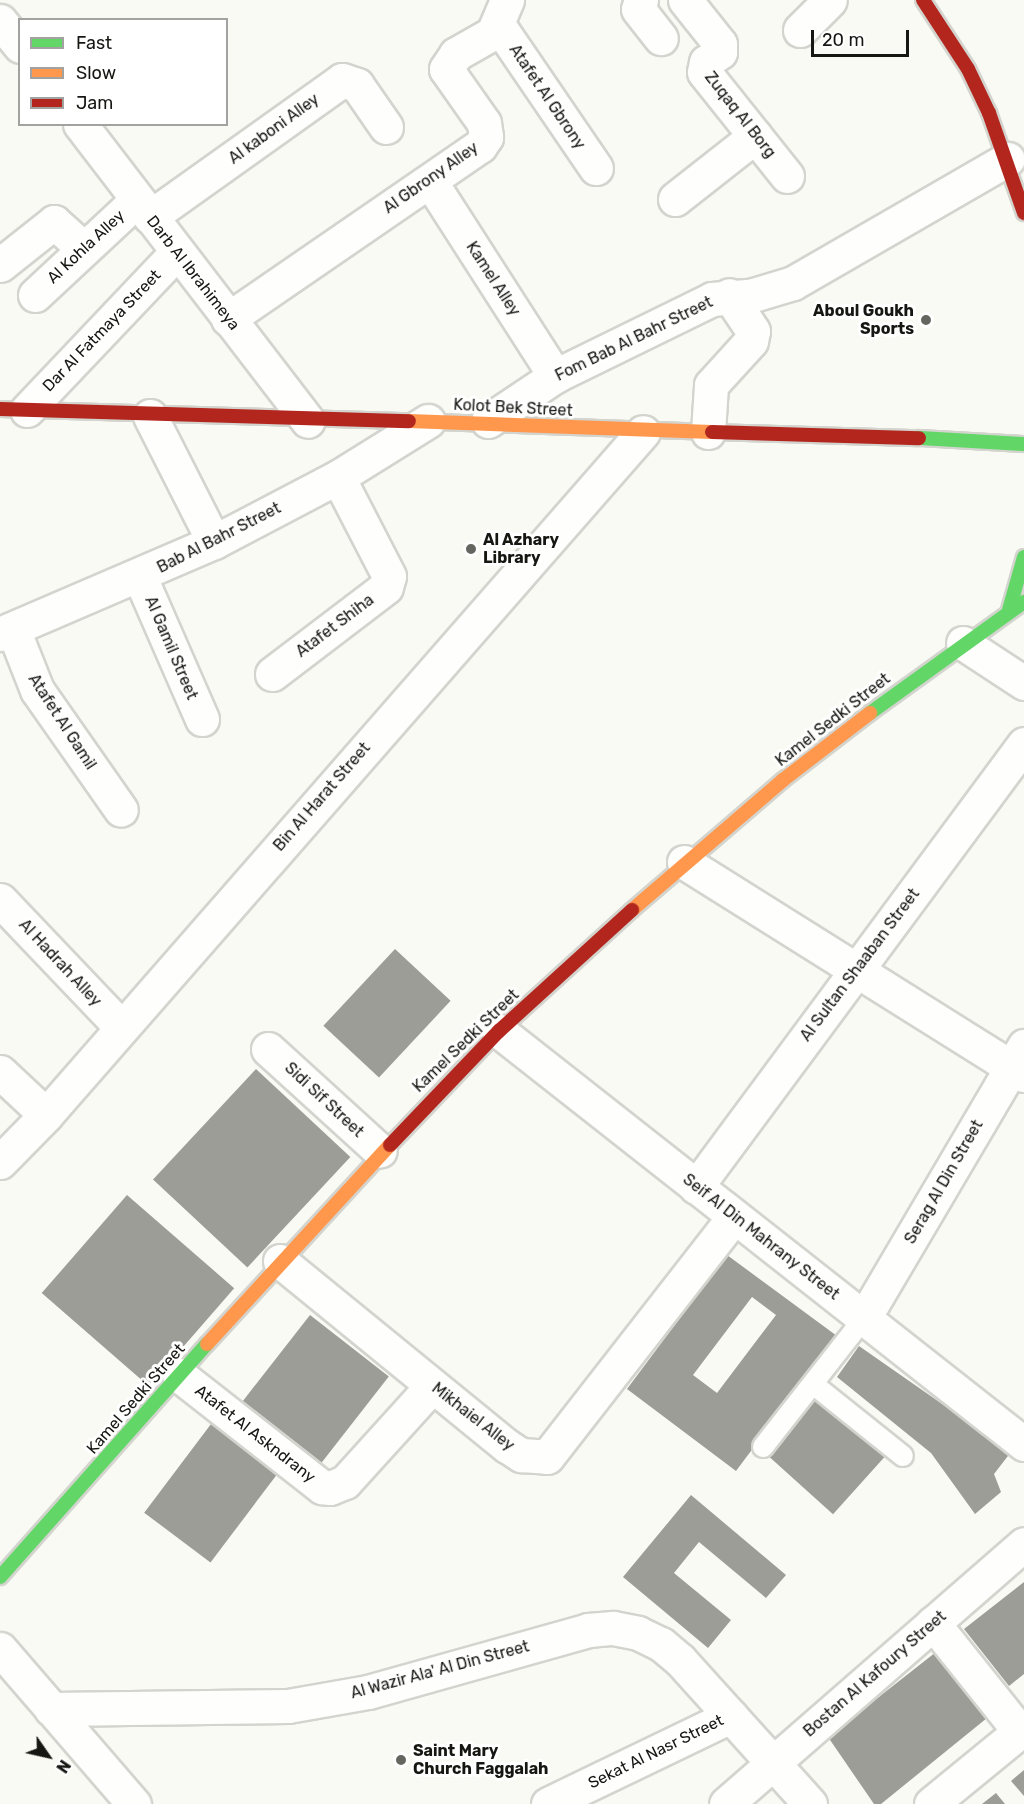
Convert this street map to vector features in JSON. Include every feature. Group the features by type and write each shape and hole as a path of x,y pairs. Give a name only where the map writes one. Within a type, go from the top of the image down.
{"main road":[{"path":"923,0 968,69 1008,159 1024,213"},
{"name":"Kolot Bek Street","path":"13,409 308,421 488,421 643,432 708,432 1024,444"},
{"path":"1009,610 1024,557"},
{"name":"Kamel Sedki Street","path":"0,1577 280,1260 380,1151 499,1031 684,861 792,773 963,643 1024,602"}],"street":[{"path":"641,0 638,9 661,38"},
{"name":"Zuqaq Al Borg","path":"685,0 720,44 720,52 706,62 704,72 787,176"},
{"path":"800,30 830,0"},
{"name":"Atafet Al Gbrony","path":"503,13 596,168"},
{"name":"Al Gbrony Alley","path":"228,319 480,146 486,137 484,123 446,69 456,54 503,13"},
{"name":"Al kaboni Alley","path":"144,208 342,80 357,85 386,127"},
{"name":"Darb Al Ibrahimeya","path":"82,126 308,421"},
{"path":"675,199 755,136"},
{"name":"Fom Bab Al Bahr Street","path":"488,421 555,376 712,299 729,295 750,296 793,283 1008,159"},
{"name":"Kamel Alley","path":"430,181 555,376"},
{"name":"Al Kohla Alley","path":"35,295 84,249 144,208"},
{"path":"0,265 54,222 84,249"},
{"name":"Dar Al Fatmaya Street","path":"13,409 177,252"},
{"path":"708,432 711,385 751,341 753,331 729,295"},
{"path":"150,416 214,542"},
{"name":"Bab Al Bahr Street","path":"6,631 140,577 214,542 338,477 428,421"},
{"name":"Bin Al Harat Street","path":"0,1162 46,1115 643,432"},
{"name":"Atafet Shiha","path":"272,674 386,587 389,576 338,477"},
{"name":"Al Gamil Street","path":"140,577 202,719"},
{"name":"Atafet Al Gamil","path":"6,631 38,690 121,810"},
{"path":"963,643 1024,683"},
{"name":"Al Sultan Shaaban Street","path":"696,1187 1024,744"},
{"path":"684,861 856,971 1020,1063"},
{"name":"Al Hadrah Alley","path":"0,900 121,1027"},
{"name":"Seif Al Din Mahrany Street","path":"499,1031 1024,1444"},
{"name":"Sidi Sif Street","path":"268,1049 380,1151"},
{"name":"Serag Al Din Street","path":"864,1318 1020,1063"},
{"path":"0,1072 46,1115"},
{"name":"Mikhaiel Alley","path":"280,1260 507,1446 521,1455 536,1458 555,1451 734,1217"},
{"name":"Atafet Al Askndrany","path":"179,1375 322,1487 330,1488 345,1482 432,1386"},
{"name":"Bostan Al Kafoury Street","path":"726,1804 1024,1544"},
{"path":"931,1804 1022,1730 933,1623"},
{"name":"Al Wazir Ala' Al Din Street","path":"51,1708 288,1706 368,1692 588,1630 614,1628 638,1633 661,1644 775,1762 810,1804"},
{"path":"0,1650 134,1804"},
{"name":"Sekat Al Nasr Street","path":"548,1804 731,1716"}],"lane":[{"path":"763,1447 864,1318"},
{"path":"813,1384 903,1456"}],"building":[{"path":"395,949 451,1001 379,1078 323,1026"},
{"path":"256,1069 350,1157 247,1267 153,1179"},
{"path":"127,1195 234,1288 149,1386 42,1293"},
{"path":"727,1255 837,1336 736,1471 627,1389","holes":["752,1297 776,1315 717,1393 693,1375"]},
{"path":"310,1315 389,1377 322,1462 243,1401"},
{"path":"859,1346 1011,1452 994,1474 1001,1492 975,1514 931,1453 837,1377"},
{"path":"821,1393 888,1453 833,1514 766,1454"},
{"path":"211,1424 277,1474 210,1563 144,1513"},
{"path":"691,1495 786,1575 766,1598 699,1542 674,1573 731,1620 708,1648 623,1577"},
{"path":"1024,1582 1024,1674 1009,1686 964,1629"},
{"path":"936,1652 987,1718 881,1804 874,1804 828,1737"},
{"path":"1024,1770 1024,1796 1011,1781"},
{"path":"996,1793 1005,1804 982,1804"}],"traffic: fast":[{"path":"919,438 1024,444"},
{"path":"1009,610 1024,557"},
{"path":"870,713 1024,602"},
{"path":"0,1577 207,1344"}],"traffic: slow":[{"path":"409,421 712,432"},
{"path":"632,910 783,780 870,713"},
{"path":"207,1344 390,1145"}],"traffic: jam":[{"path":"923,0 968,69 989,113 1024,213"},
{"path":"0,409 409,421"},
{"path":"712,432 919,438"},
{"path":"390,1145 499,1031 632,910"}],"place":[{"name":"Aboul Goukh Sports","path":"926,320"},
{"name":"Al Azhary Library","path":"471,549"},
{"name":"Saint Mary Church Faggalah","path":"401,1760"}]}
